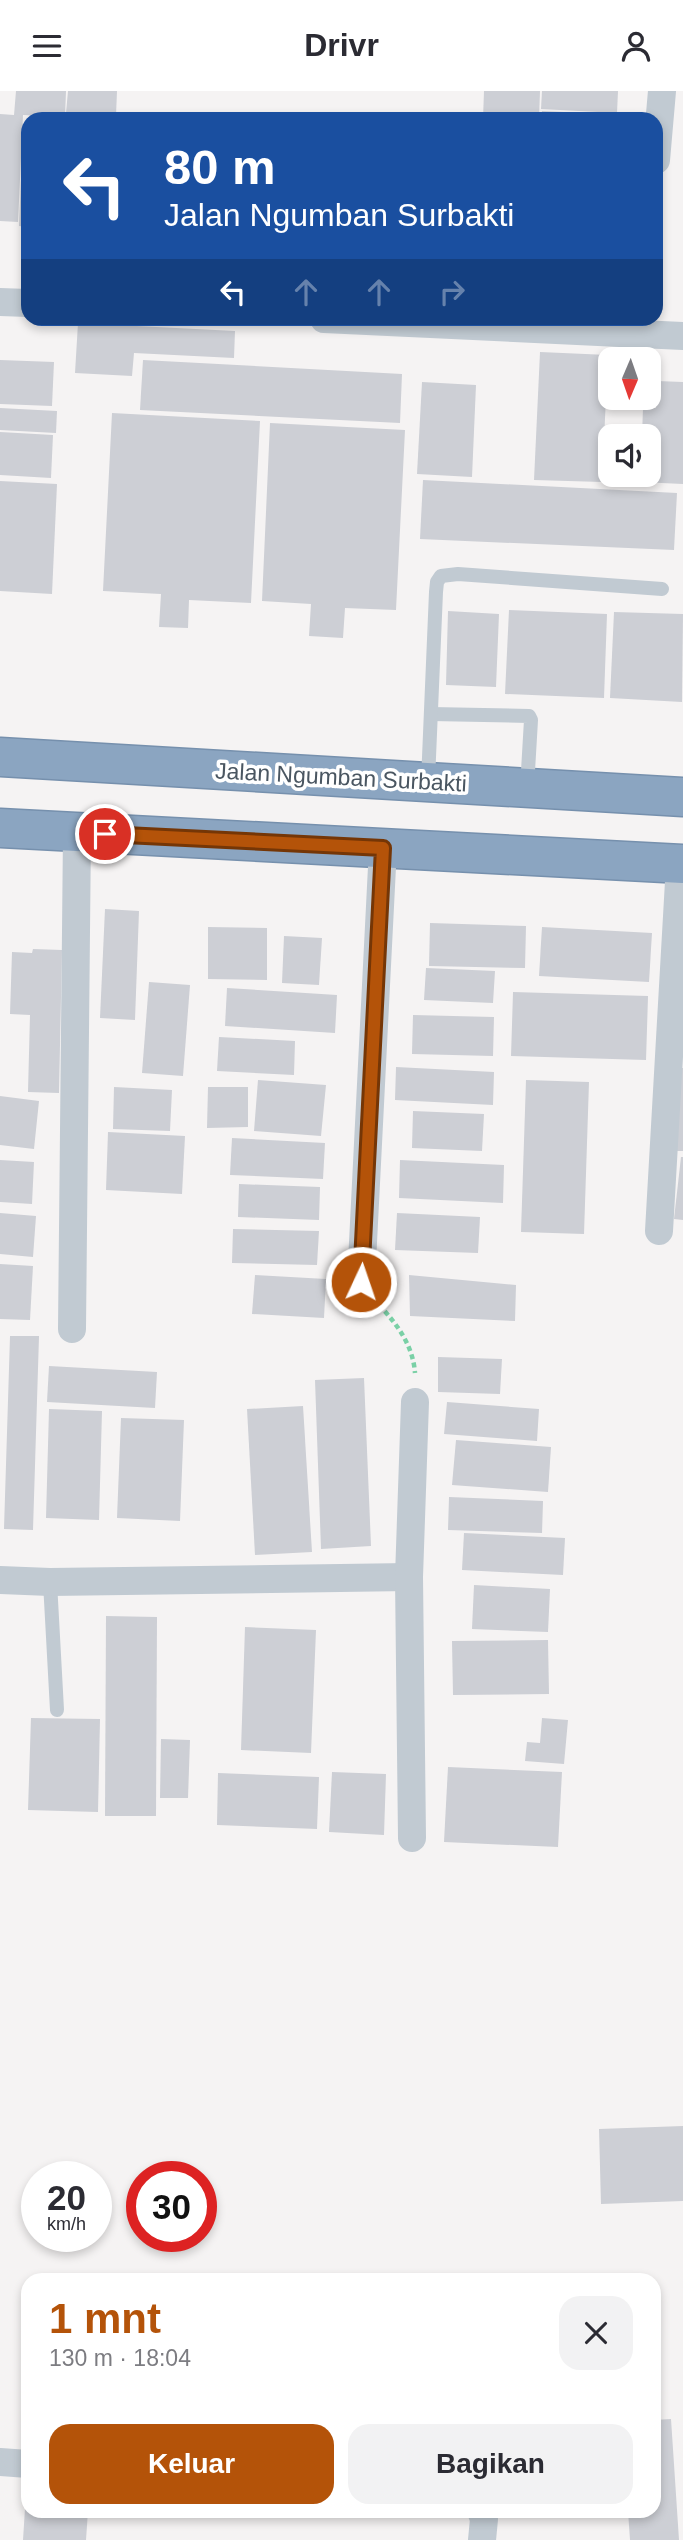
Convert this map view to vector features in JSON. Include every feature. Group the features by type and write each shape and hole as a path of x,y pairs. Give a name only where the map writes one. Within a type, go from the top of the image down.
{"highway":[{"name":"Jalan Ngumban Surbakti","path":"0,757 683,797"},
{"path":"0,828 682,864"}],"street":[{"path":"660,112 662,91"},
{"path":"0,302 21,303"},
{"path":"601,326 641,327 683,336"},
{"path":"72,1329 77,832"},
{"path":"361,1282 383,848"},
{"path":"659,1231 682,864"},
{"path":"412,1838 409,1577 415,1402"},
{"path":"0,1580 50,1582 409,1577"},
{"path":"0,2462 21,2464"}],"lane":[{"path":"428,782 436,591 441,576 662,589"},
{"path":"431,714 529,716 531,720 527,788"},
{"path":"50,1582 57,1710"}],"path":[{"path":"361,1282 393,1320 410,1349 415,1371 415,1402"}],"building":[{"path":"16,91 66,91 65,112 21,112 18,222 0,221 0,114 14,115"},
{"path":"68,91 117,91 116,112 66,112"},
{"path":"484,91 540,91 539,112 483,112"},
{"path":"542,91 618,91 617,112 541,109"},
{"path":"21,179 21,226 19,226"},
{"path":"78,326 235,331 234,358 134,353 132,376 75,373"},
{"path":"540,352 598,355 598,410 605,410 605,424 598,424 598,482 534,480"},
{"path":"0,360 54,362 52,406 0,404"},
{"path":"143,360 402,374 400,423 140,410"},
{"path":"662,381 683,382 683,484 661,483 661,424 642,424 643,410 662,409"},
{"path":"422,382 476,385 472,477 417,474"},
{"path":"0,408 57,411 56,433 0,430"},
{"path":"112,413 260,421 251,603 189,600 188,628 159,627 161,594 103,591"},
{"path":"270,423 405,430 396,610 345,608 343,638 309,636 311,604 262,601"},
{"path":"0,432 53,435 51,478 0,475"},
{"path":"423,480 677,493 674,550 420,539"},
{"path":"0,481 57,484 52,594 0,591"},
{"path":"509,610 607,614 604,698 505,694"},
{"path":"448,611 499,614 496,687 446,685"},
{"path":"614,612 683,614 682,702 610,698"},
{"path":"105,909 139,911 135,1020 100,1018"},
{"path":"430,923 526,926 525,968 429,966"},
{"path":"208,927 267,928 267,980 208,979"},
{"path":"542,927 652,933 649,982 539,976"},
{"path":"284,936 322,938 319,985 282,983"},
{"path":"33,949 62,950 59,1093 28,1092 30,1015 10,1014 12,952 32,953"},
{"path":"426,968 495,971 493,1003 424,1000"},
{"path":"149,982 190,985 183,1076 142,1073"},
{"path":"227,988 337,995 335,1033 225,1026"},
{"path":"513,992 648,996 646,1060 511,1056"},
{"path":"413,1015 494,1017 493,1056 412,1054"},
{"path":"219,1037 295,1041 294,1075 217,1071"},
{"path":"396,1067 494,1072 493,1105 395,1100"},
{"path":"677,1068 683,1068 683,1151 677,1151"},
{"path":"258,1080 326,1085 321,1136 254,1131"},
{"path":"526,1080 589,1082 584,1234 521,1232"},
{"path":"114,1087 172,1090 170,1131 113,1129"},
{"path":"208,1087 248,1087 248,1127 207,1128"},
{"path":"0,1096 39,1101 34,1149 0,1145"},
{"path":"413,1111 484,1114 482,1151 412,1148"},
{"path":"108,1132 185,1136 182,1194 106,1190"},
{"path":"232,1138 325,1143 323,1179 230,1175"},
{"path":"683,1157 683,1220 674,1219"},
{"path":"0,1160 34,1162 32,1204 0,1202"},
{"path":"400,1160 504,1165 503,1203 399,1198"},
{"path":"239,1184 320,1187 319,1220 238,1217"},
{"path":"0,1213 36,1216 33,1257 0,1254"},
{"path":"397,1213 480,1217 478,1253 395,1250"},
{"path":"233,1229 319,1231 317,1265 232,1263"},
{"path":"0,1264 33,1266 30,1320 0,1319"},
{"path":"255,1275 326,1279 324,1318 252,1314"},
{"path":"409,1275 516,1285 515,1321 410,1316"},
{"path":"10,1336 39,1336 33,1530 4,1529"},
{"path":"438,1357 502,1359 500,1394 438,1392"},
{"path":"49,1366 157,1372 155,1408 47,1402"},
{"path":"364,1378 371,1546 321,1549 315,1380"},
{"path":"447,1402 539,1409 537,1441 444,1434"},
{"path":"303,1406 312,1552 255,1555 247,1409"},
{"path":"49,1409 102,1411 99,1520 46,1518"},
{"path":"121,1418 184,1420 180,1521 117,1518"},
{"path":"456,1440 551,1447 548,1492 452,1485"},
{"path":"449,1497 543,1501 542,1533 448,1530"},
{"path":"464,1533 565,1538 563,1575 462,1570"},
{"path":"474,1585 550,1589 548,1632 472,1629"},
{"path":"106,1616 157,1617 156,1816 105,1816"},
{"path":"245,1627 316,1630 311,1753 241,1750"},
{"path":"548,1640 549,1694 453,1695 452,1641"},
{"path":"31,1718 100,1719 98,1812 28,1810"},
{"path":"542,1718 568,1720 564,1764 525,1761 527,1742 540,1743"},
{"path":"161,1739 190,1740 188,1798 160,1798"},
{"path":"448,1767 562,1772 558,1847 444,1842"},
{"path":"332,1772 386,1774 384,1835 329,1832"},
{"path":"218,1773 319,1777 317,1829 217,1825"},
{"path":"683,2126 683,2201 601,2204 599,2129"},
{"path":"671,2419 679,2540 630,2540 628,2518 661,2518 661,2420"},
{"path":"24,2518 88,2518 86,2540 23,2540"}],"route":[{"path":"105,834 383,848 361,1282"}]}
